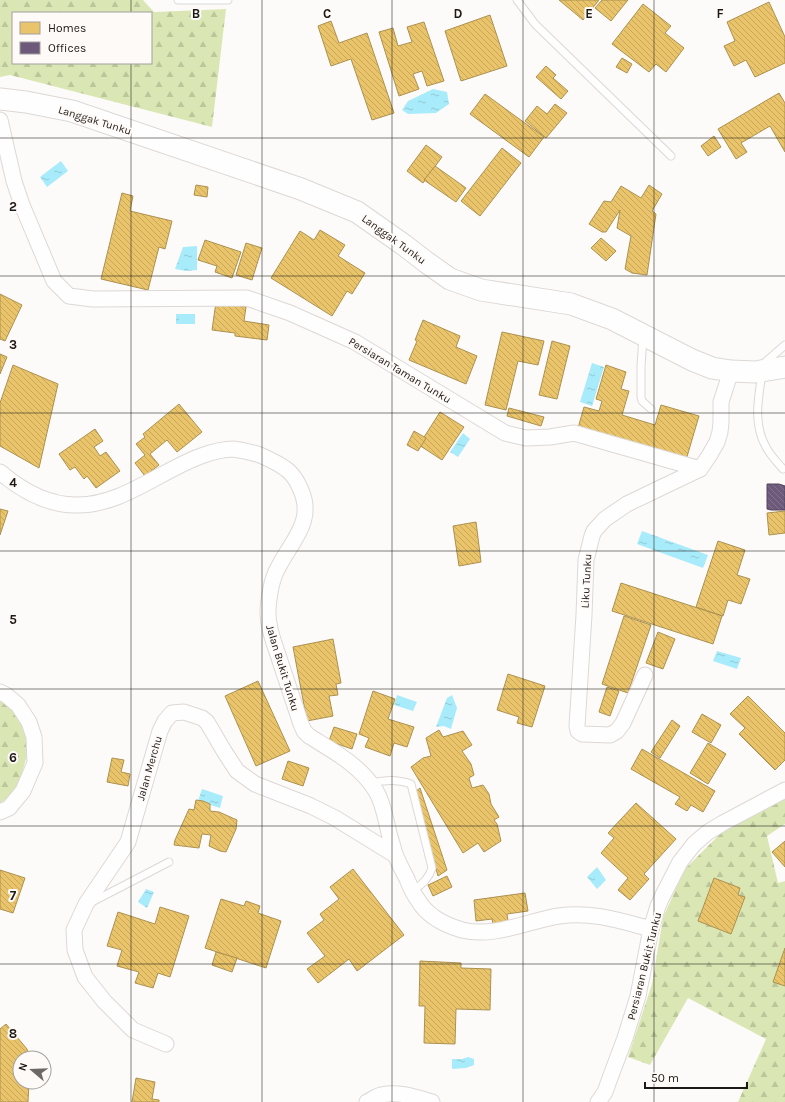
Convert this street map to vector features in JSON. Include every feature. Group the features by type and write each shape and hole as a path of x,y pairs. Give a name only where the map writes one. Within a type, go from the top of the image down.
{"street":[{"name":"Langgak Tunku","path":"0,99 26,102 72,111 301,189 357,212 450,279 480,290 571,304 612,318 692,360 712,368 731,371 759,371 785,367"},
{"name":"Persiaran Taman Tunku","path":"0,120 14,181 22,205 54,281 69,296 93,299 247,298 290,313 355,342 505,433 526,438 550,437 574,433 700,469"},
{"name":"Liku Tunku","path":"645,675 623,724 618,731 610,735 582,734 578,731 577,726 586,560 592,536 594,530 605,519 627,504 700,469 710,456 717,442 721,422 721,402 731,371"},
{"name":"Jalan Bukit Tunku","path":"0,472 11,482 28,492 57,503 76,505 100,502 125,494 186,461 217,451 233,449 250,452 278,463 290,472 297,481 302,493 305,515 298,535 277,568 271,590 268,610 270,632 300,724 308,736 348,761 360,771 377,792 395,855 418,901 439,922 462,930 475,932 490,932 560,916 578,915 606,917 651,929"},
{"path":"0,692 18,705 29,722 34,737 35,763 23,791 9,808 0,812"},
{"name":"Jalan Merchu","path":"166,1044 133,1030 104,1001 84,977 75,950 74,930 86,904 128,842 160,731 172,712 184,712 202,718 207,722 237,771 247,779 265,788 311,806 335,818 395,855"},
{"name":"Persiaran Bukit Tunku","path":"598,1102 605,1092 625,1038 638,996 651,929 663,895 680,862 694,844 708,832 785,790"},
{"path":"367,1102 380,1095 393,1093 405,1094 432,1102"}],"lane":[{"path":"178,0 228,0"},
{"path":"517,0 535,24 671,156"},
{"path":"643,335 641,397 642,401 651,409"},
{"path":"783,469 766,448 759,434 757,409 759,371 785,346"},
{"path":"370,783 389,780 402,781 411,784 432,868 427,879 413,890"},
{"path":"86,904 169,862"}],"green space":[{"path":"0,0 143,0 154,12 226,9 212,127 10,75 0,77"},
{"path":"0,699 21,718 29,748 18,788 0,804"},
{"path":"785,798 785,824 767,836 778,883 785,881 785,1102 738,1102 766,1039 688,998 650,1065 628,1057 652,984 663,918 684,870 721,833"}],"water":[{"path":"433,89 447,92 449,104 436,113 408,114 402,110 408,101"},
{"path":"61,161 68,171 47,187 40,177"},
{"path":"197,246 197,270 186,271 175,269 183,247"},
{"path":"176,314 195,314 195,324 176,324"},
{"path":"592,363 604,367 592,406 580,402"},
{"path":"463,433 470,439 458,457 450,452"},
{"path":"642,531 708,555 703,568 637,544"},
{"path":"717,651 741,658 737,669 713,661"},
{"path":"397,695 417,702 413,711 394,705"},
{"path":"452,695 457,708 451,729 444,726 436,727 447,698"},
{"path":"202,789 223,796 220,808 198,801"},
{"path":"597,867 606,880 597,889 587,877"},
{"path":"146,889 154,892 147,908 138,902"},
{"path":"468,1057 474,1059 474,1065 466,1068 452,1069 452,1059 462,1059"}],"building: Homes":[{"path":"559,0 599,0 583,20"},
{"path":"602,0 628,0 611,21 595,8"},
{"path":"769,2 785,37 785,63 755,77 746,60 734,66 724,46 735,41 727,22"},
{"path":"643,4 671,26 665,33 684,48 666,72 656,64 649,72 612,44"},
{"path":"490,15 507,66 461,81 445,31"},
{"path":"331,21 339,43 367,33 394,113 372,120 351,59 331,66 318,26"},
{"path":"424,22 444,81 427,86 422,71 413,74 419,89 399,96 379,32 393,28 398,46 412,42 407,27"},
{"path":"622,58 632,64 627,73 616,67"},
{"path":"546,66 556,75 553,78 568,91 561,99 536,77"},
{"path":"779,93 785,103 785,152 770,126 741,143 747,152 736,159 718,129"},
{"path":"485,94 544,137 529,157 470,114"},
{"path":"555,104 567,113 546,138 525,121 537,106 547,114"},
{"path":"714,136 721,147 708,156 701,146"},
{"path":"426,145 442,157 423,183 407,171"},
{"path":"502,148 521,163 480,216 461,201"},
{"path":"435,166 466,188 456,202 424,180"},
{"path":"196,185 208,187 207,197 194,195"},
{"path":"649,185 662,194 652,211 656,214 647,275 632,273 625,269 631,236 617,228 620,210 606,232 602,232 589,224 604,201 611,202 621,186 641,198"},
{"path":"122,193 133,196 130,211 172,221 165,249 159,247 148,290 101,279"},
{"path":"320,230 345,245 338,256 365,273 352,294 347,291 332,316 271,278 300,231 314,240"},
{"path":"601,238 616,251 606,261 591,248"},
{"path":"205,240 241,252 232,278 215,272 217,266 198,260"},
{"path":"246,243 262,248 252,280 236,275"},
{"path":"0,294 22,305 5,341 0,339"},
{"path":"216,302 246,307 244,321 269,325 267,340 235,336 235,333 212,330"},
{"path":"423,320 460,336 456,347 477,356 466,384 409,360 417,341 415,340"},
{"path":"502,332 544,341 538,365 518,361 506,410 485,405"},
{"path":"552,341 570,346 557,399 539,395"},
{"path":"0,354 7,357 0,374"},
{"path":"13,365 58,384 39,468 0,446 0,403"},
{"path":"606,365 626,372 621,389 629,391 622,415 655,425 661,405 699,416 686,460 578,428 584,407 599,411 602,401 596,399"},
{"path":"179,404 202,432 177,452 167,440 150,454 159,465 145,476 135,463 145,455 136,444 145,437 143,434"},
{"path":"509,408 544,417 541,426 507,416"},
{"path":"440,412 464,427 442,460 419,445"},
{"path":"95,429 103,441 94,447 100,456 106,452 120,471 96,488 87,476 84,479 75,467 70,470 59,454"},
{"path":"414,431 426,438 418,451 407,445"},
{"path":"0,509 8,511 0,535"},
{"path":"785,511 785,533 769,535 767,513"},
{"path":"476,522 481,562 459,566 453,526"},
{"path":"718,541 745,550 737,575 750,579 741,604 728,600 723,616 696,607"},
{"path":"621,583 722,616 713,644 612,611"},
{"path":"624,616 651,625 628,693 602,684"},
{"path":"658,632 675,639 663,669 646,663"},
{"path":"333,639 341,683 336,684 338,695 329,696 333,716 307,721 293,647"},
{"path":"508,674 545,686 532,727 517,723 519,717 497,710"},
{"path":"258,681 290,751 256,766 225,696"},
{"path":"607,687 619,691 610,716 599,712"},
{"path":"373,691 395,699 388,719 414,727 407,747 394,743 390,756 365,747 369,738 359,734"},
{"path":"748,696 785,733 785,760 775,770 739,734 745,728 730,714"},
{"path":"702,714 721,725 711,743 692,732"},
{"path":"672,720 680,726 660,758 651,752"},
{"path":"334,727 357,734 352,749 329,741"},
{"path":"439,730 443,737 463,731 472,745 462,751 471,764 474,775 469,778 472,788 483,785 489,794 491,804 499,817 494,820 497,824 501,841 484,852 478,843 463,853 411,767 423,758 431,756 426,738"},
{"path":"708,743 726,754 708,784 690,773"},
{"path":"642,749 715,791 703,812 691,805 687,811 675,804 680,797 631,769"},
{"path":"112,758 124,760 121,772 130,774 128,786 107,782"},
{"path":"288,761 309,768 303,786 282,779"},
{"path":"420,788 447,870 438,876 414,793"},
{"path":"196,800 210,804 210,811 219,812 237,820 236,829 226,852 209,846 211,835 202,834 199,848 174,845 189,809 194,810"},
{"path":"636,803 676,839 644,874 649,879 630,900 618,890 628,878 601,853 614,838 608,833"},
{"path":"785,841 785,867 772,852"},
{"path":"353,869 404,935 357,971 349,959 318,983 307,969 325,956 307,933 324,920 320,914 339,899 330,887"},
{"path":"0,870 25,878 13,913 0,909"},
{"path":"447,876 452,887 433,896 428,885"},
{"path":"714,878 740,888 738,895 745,897 731,934 698,921"},
{"path":"525,893 528,911 507,914 509,927 494,929 492,919 476,921 474,900"},
{"path":"221,899 244,906 246,901 260,906 258,913 281,921 266,968 205,948"},
{"path":"160,907 189,916 170,977 158,973 153,988 135,983 139,972 117,966 122,950 107,946 118,912 155,924"},
{"path":"785,948 785,986 773,982"},
{"path":"216,952 237,958 232,972 212,965"},
{"path":"420,961 461,963 461,968 491,969 490,1010 456,1009 455,1044 424,1043 425,1006 419,1006"},
{"path":"6,1024 27,1049 12,1050 12,1090 29,1090 28,1102 0,1102 0,1029"},
{"path":"136,1078 155,1082 152,1099 159,1100 159,1102 132,1102"}],"building: Offices":[{"path":"767,484 779,484 785,486 785,510 767,509"}]}
